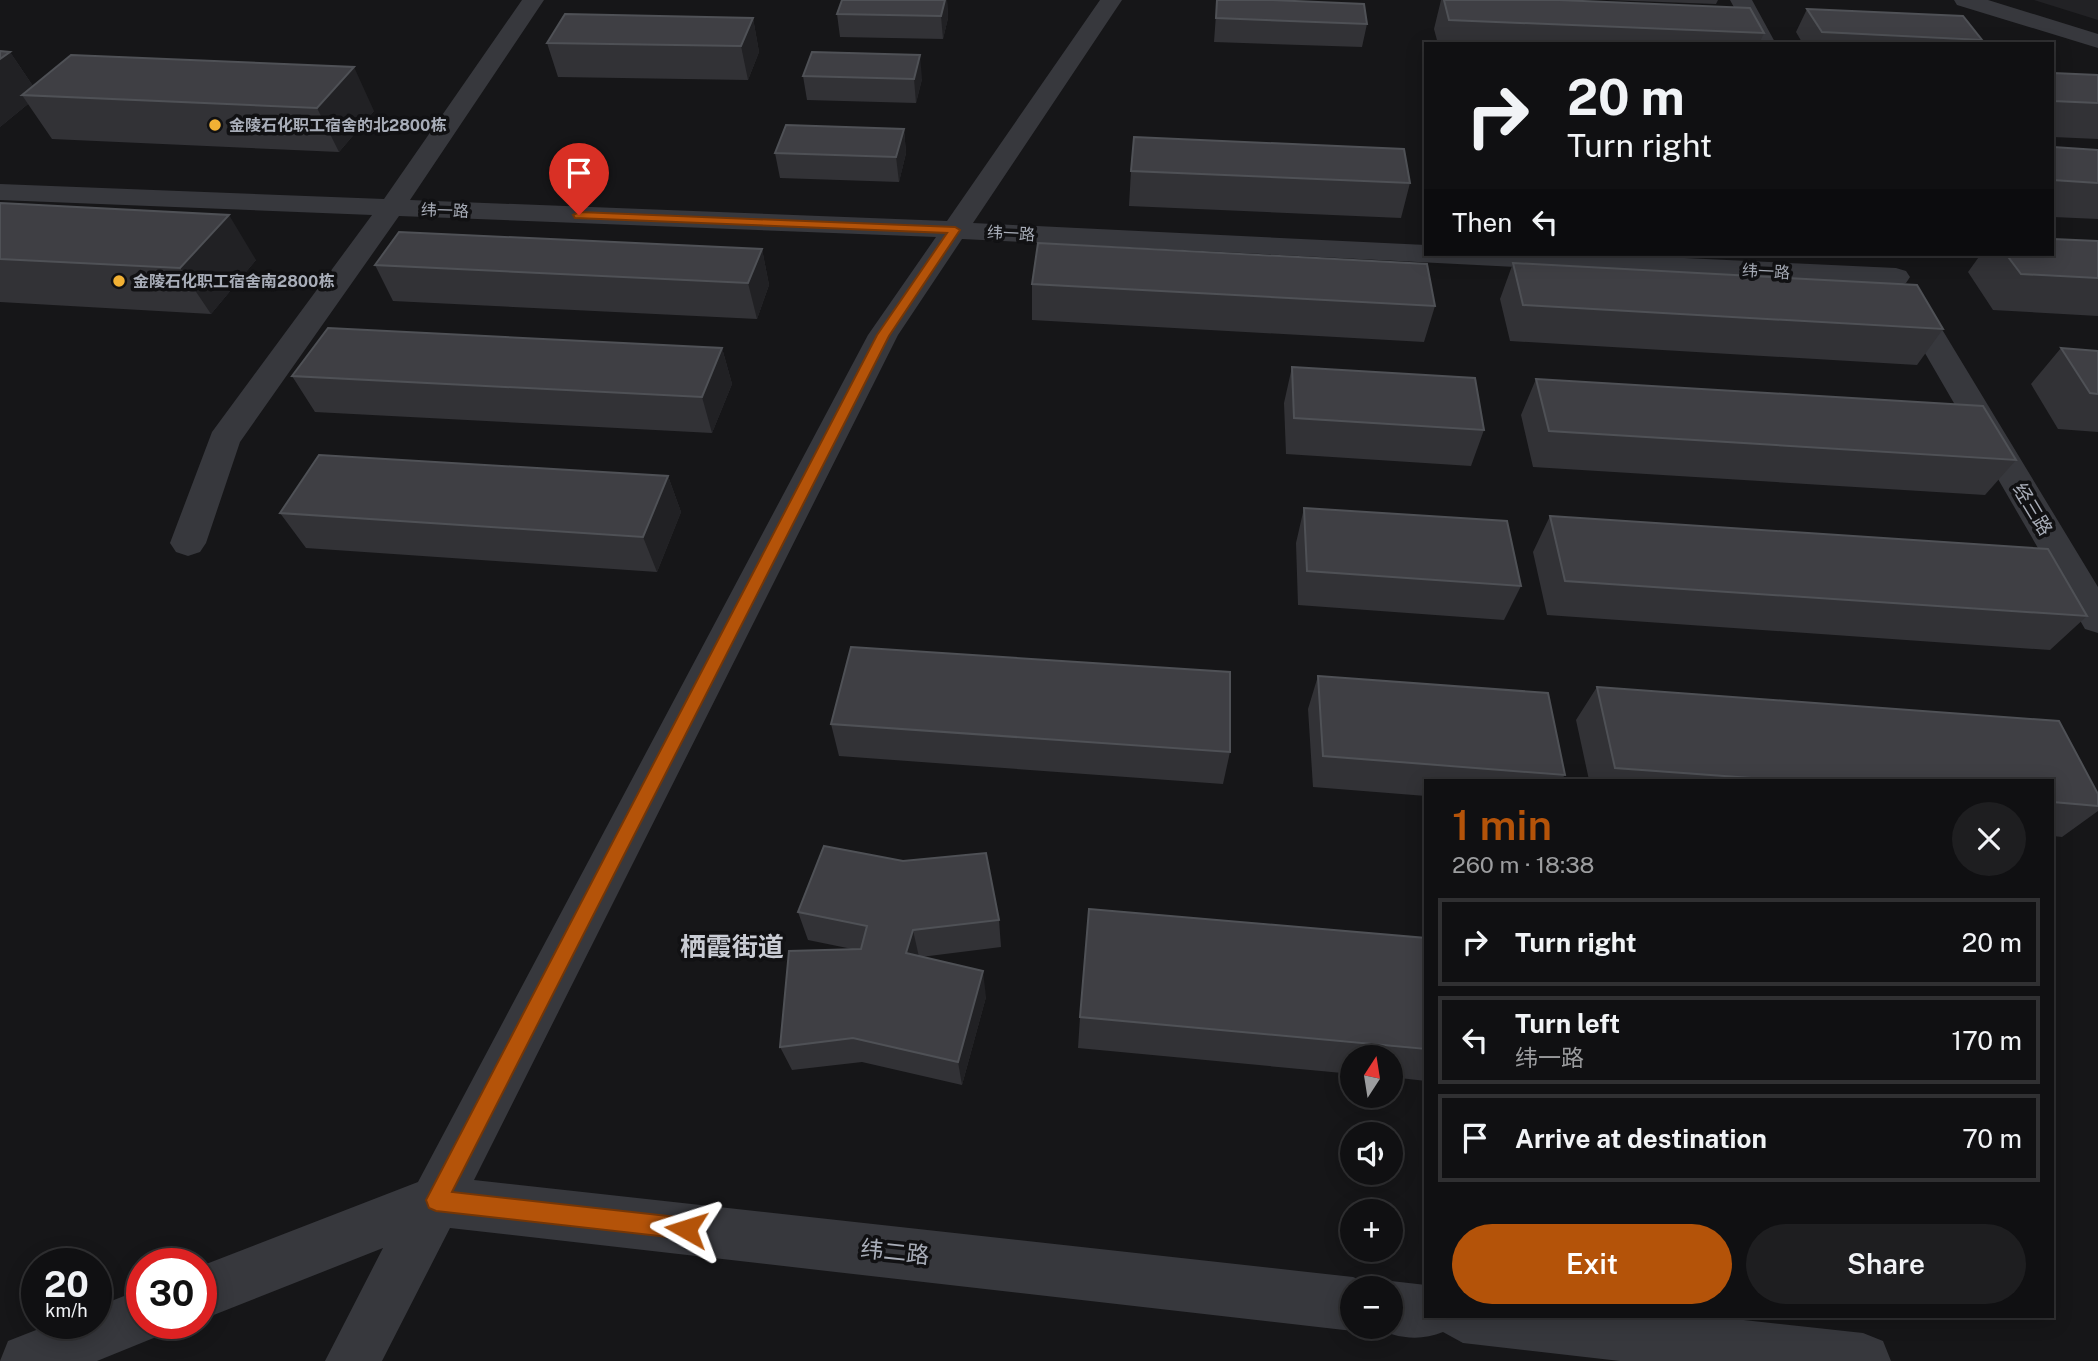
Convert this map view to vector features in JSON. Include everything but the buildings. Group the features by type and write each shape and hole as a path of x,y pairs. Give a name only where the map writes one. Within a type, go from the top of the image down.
{"street":[{"path":"188,543 223,440 391,208 533,0"},
{"path":"353,1361 883,335 1111,0"},
{"path":"1741,0 1764,42"},
{"path":"1965,0 2098,41"},
{"name":"纬一路","path":"0,192 1424,248"},
{"name":"纬一路","path":"1650,256 1890,265"},
{"name":"经三路","path":"1890,265 2098,619"},
{"path":"217,1287 436,1200"},
{"name":"纬二路","path":"436,1200 1340,1303"},
{"path":"1403,1309 1424,1312"},
{"path":"1481,1318 1863,1361"},
{"path":"27,1361 126,1322"}],"shaded area":[{"path":"2034,0 2098,0 2098,20"}],"place":[{"name":"金陵石化职工宿舍的北2800栋","path":"215,125"},
{"name":"金陵石化职工宿舍南2800栋","path":"119,281"}],"district":[{"name":"栖霞街道","path":"732,947"}],"route":[{"path":"579,215 955,230 883,335 436,1200 686,1229"}]}
